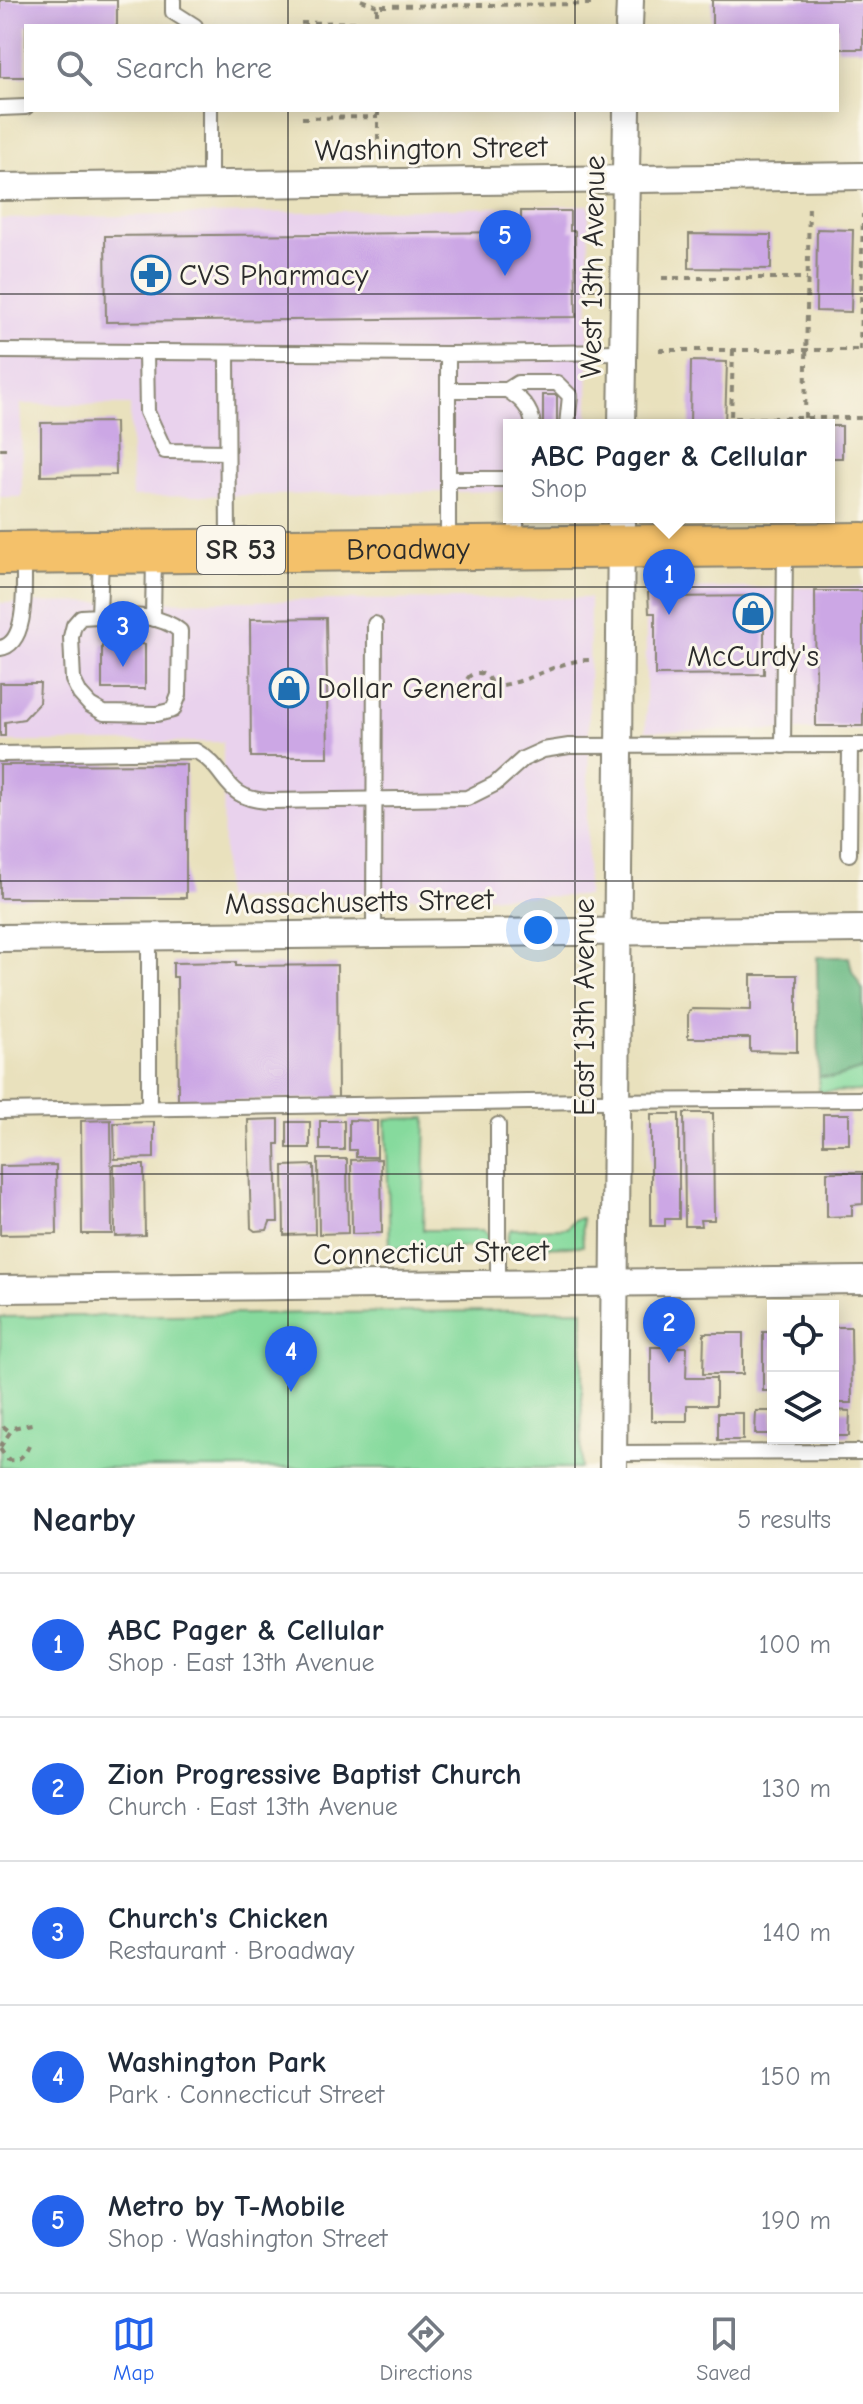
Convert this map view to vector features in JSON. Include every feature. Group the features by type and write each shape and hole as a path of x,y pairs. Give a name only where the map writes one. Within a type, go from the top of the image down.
{"main road":[{"name":"Broadway","path":"12,553 448,548 516,532 621,532 785,545 863,544"}],"street":[{"path":"629,24 630,0"},
{"name":"West 13th Avenue","path":"622,419 627,112"},
{"name":"Washington Street","path":"0,187 863,176"},
{"name":"East 13th Avenue","path":"613,1460 621,532"},
{"name":"Massachusetts Street","path":"0,938 863,929"},
{"name":"Connecticut Street","path":"0,1289 863,1280"}],"lane":[{"path":"173,0 173,12 192,24"},
{"path":"0,108 24,107"},
{"path":"210,112 210,184"},
{"path":"0,351 623,352"},
{"path":"146,352 147,412 165,451 227,452"},
{"path":"227,353 228,550"},
{"path":"448,354 448,548"},
{"path":"448,390 507,390 518,383 563,386 570,396 568,419"},
{"path":"507,390 522,400 532,419"},
{"path":"448,479 503,479"},
{"path":"783,746 785,545"},
{"path":"153,619 154,551"},
{"path":"99,616 101,552"},
{"path":"0,648 13,643 18,636 22,611 12,553"},
{"path":"99,616 153,619 173,625 180,631 179,695 173,710 157,714 104,713 90,705 80,694 73,680 71,637 74,625 81,617 99,616"},
{"path":"374,934 375,624"},
{"path":"0,754 196,751 208,757 236,792 248,799 374,799 467,798 495,784 523,759 543,750 569,746 857,745 849,854"},
{"path":"149,936 149,1108"},
{"path":"0,1111 616,1100 863,1099"},
{"path":"498,1125 498,1284"},
{"path":"613,1460 863,1452"}],"path":[{"path":"361,0 377,6 423,3 596,4"},
{"path":"301,23 377,24 377,6"},
{"path":"378,112 378,141"},
{"path":"302,118 378,117"},
{"path":"805,418 809,203"},
{"path":"659,350 861,350 863,214"},
{"path":"662,278 807,278"},
{"path":"733,350 731,418 863,418"},
{"path":"0,449 10,449"},
{"path":"491,686 519,683 569,662 592,660"},
{"path":"478,673 489,678 491,686 489,694 478,699 470,696 465,686 470,676 478,673"},
{"path":"417,686 465,686"},
{"path":"29,1446 21,1458 13,1460 8,1460 0,1448 9,1431 21,1424 36,1423"},
{"path":"3,1426 9,1431"}],"shaded area":[{"path":"589,205 588,419 503,419 503,491 132,497 130,405 21,404 22,497 0,497 0,219"},
{"path":"863,587 863,730 646,731 646,589"},
{"path":"590,598 587,896 224,899 223,742 0,742 0,603"}],"green space":[{"path":"817,957 849,957 852,971 863,990 863,1069 834,1078 819,1076"},
{"path":"863,1069 863,1091 819,1092 819,1076 834,1078"},
{"path":"426,1118 423,1230 483,1230 490,1247 390,1248 386,1119"},
{"path":"582,1218 583,1246 507,1247 511,1229 567,1228 573,1220"},
{"path":"583,1310 581,1468 0,1468 0,1317"}],"building":[{"path":"0,0 117,0 117,24 24,24 24,77 0,77"},
{"path":"712,0 863,0 863,49 839,49 839,24 712,24"},
{"path":"521,211 570,211 570,231 575,231 576,317 106,322 105,236 521,232"},
{"path":"817,229 853,230 851,312 816,311"},
{"path":"689,234 771,235 771,269 689,268"},
{"path":"691,361 727,362 725,419 690,419"},
{"path":"543,395 557,395 557,419 543,419"},
{"path":"115,422 116,475 41,476 41,423"},
{"path":"835,426 842,426 842,458 835,458"},
{"path":"815,591 863,591 863,726 816,726"},
{"path":"648,592 665,592 665,597 764,596 764,674 655,675 655,613 649,613"},
{"name":"Dollar General","path":"326,618 328,757 251,757 250,619"},
{"path":"145,644 145,689 102,689 102,645"},
{"path":"0,683 40,683 39,703 24,719 5,722 5,736 0,736"},
{"path":"186,764 186,898 0,898 0,765"},
{"path":"236,962 236,966 337,965 338,1099 178,1101 177,977 173,977 173,963"},
{"path":"751,975 797,975 797,1052 750,1051 750,1038 688,1038 688,1013 692,1009 751,1010"},
{"path":"684,1113 713,1113 714,1220 700,1220 701,1226 685,1226"},
{"path":"651,1114 679,1114 679,1219 665,1219 665,1226 651,1226"},
{"path":"823,1114 849,1114 849,1144 823,1144"},
{"path":"279,1119 279,1144 276,1144 278,1222 270,1222 267,1230 255,1231 251,1228 248,1120"},
{"path":"111,1120 112,1234 82,1234 81,1121"},
{"path":"349,1120 377,1121 377,1157 356,1157 356,1150 349,1150"},
{"path":"320,1121 344,1121 344,1150 320,1150"},
{"path":"154,1122 154,1158 115,1159 114,1123"},
{"path":"287,1122 310,1122 310,1148 287,1148"},
{"path":"318,1159 347,1159 348,1233 319,1234"},
{"path":"381,1159 382,1233 352,1234 351,1160"},
{"path":"56,1165 57,1234 0,1235 0,1166"},
{"path":"114,1165 144,1165 145,1235 115,1236"},
{"path":"314,1165 315,1234 284,1235 283,1166"},
{"path":"827,1172 863,1172 863,1204 852,1205 852,1216 827,1217"},
{"path":"839,1327 851,1327 852,1403 839,1403"},
{"path":"763,1332 767,1332 767,1391 763,1391"},
{"path":"704,1333 743,1333 743,1374 703,1374"},
{"path":"662,1335 676,1335 676,1347 687,1347 686,1378 716,1378 716,1405 687,1405 687,1421 651,1421 651,1347 662,1347"},
{"path":"839,1410 850,1411 849,1436 839,1436"},
{"path":"756,1411 767,1411 767,1434 755,1434"},
{"path":"718,1413 743,1413 743,1440 718,1440"}],"place":[{"name":"CVS Pharmacy","path":"151,275"},
{"name":"Metro by T-Mobile","path":"505,276"},
{"name":"McCurdy's","path":"753,613"},
{"name":"ABC Pager & Cellular","path":"669,615"},
{"name":"Church's Chicken","path":"123,667"},
{"name":"Dollar General","path":"289,688"},
{"name":"Zion Progressive Baptist Church","path":"669,1363"},
{"name":"Washington Park","path":"291,1392"}]}
